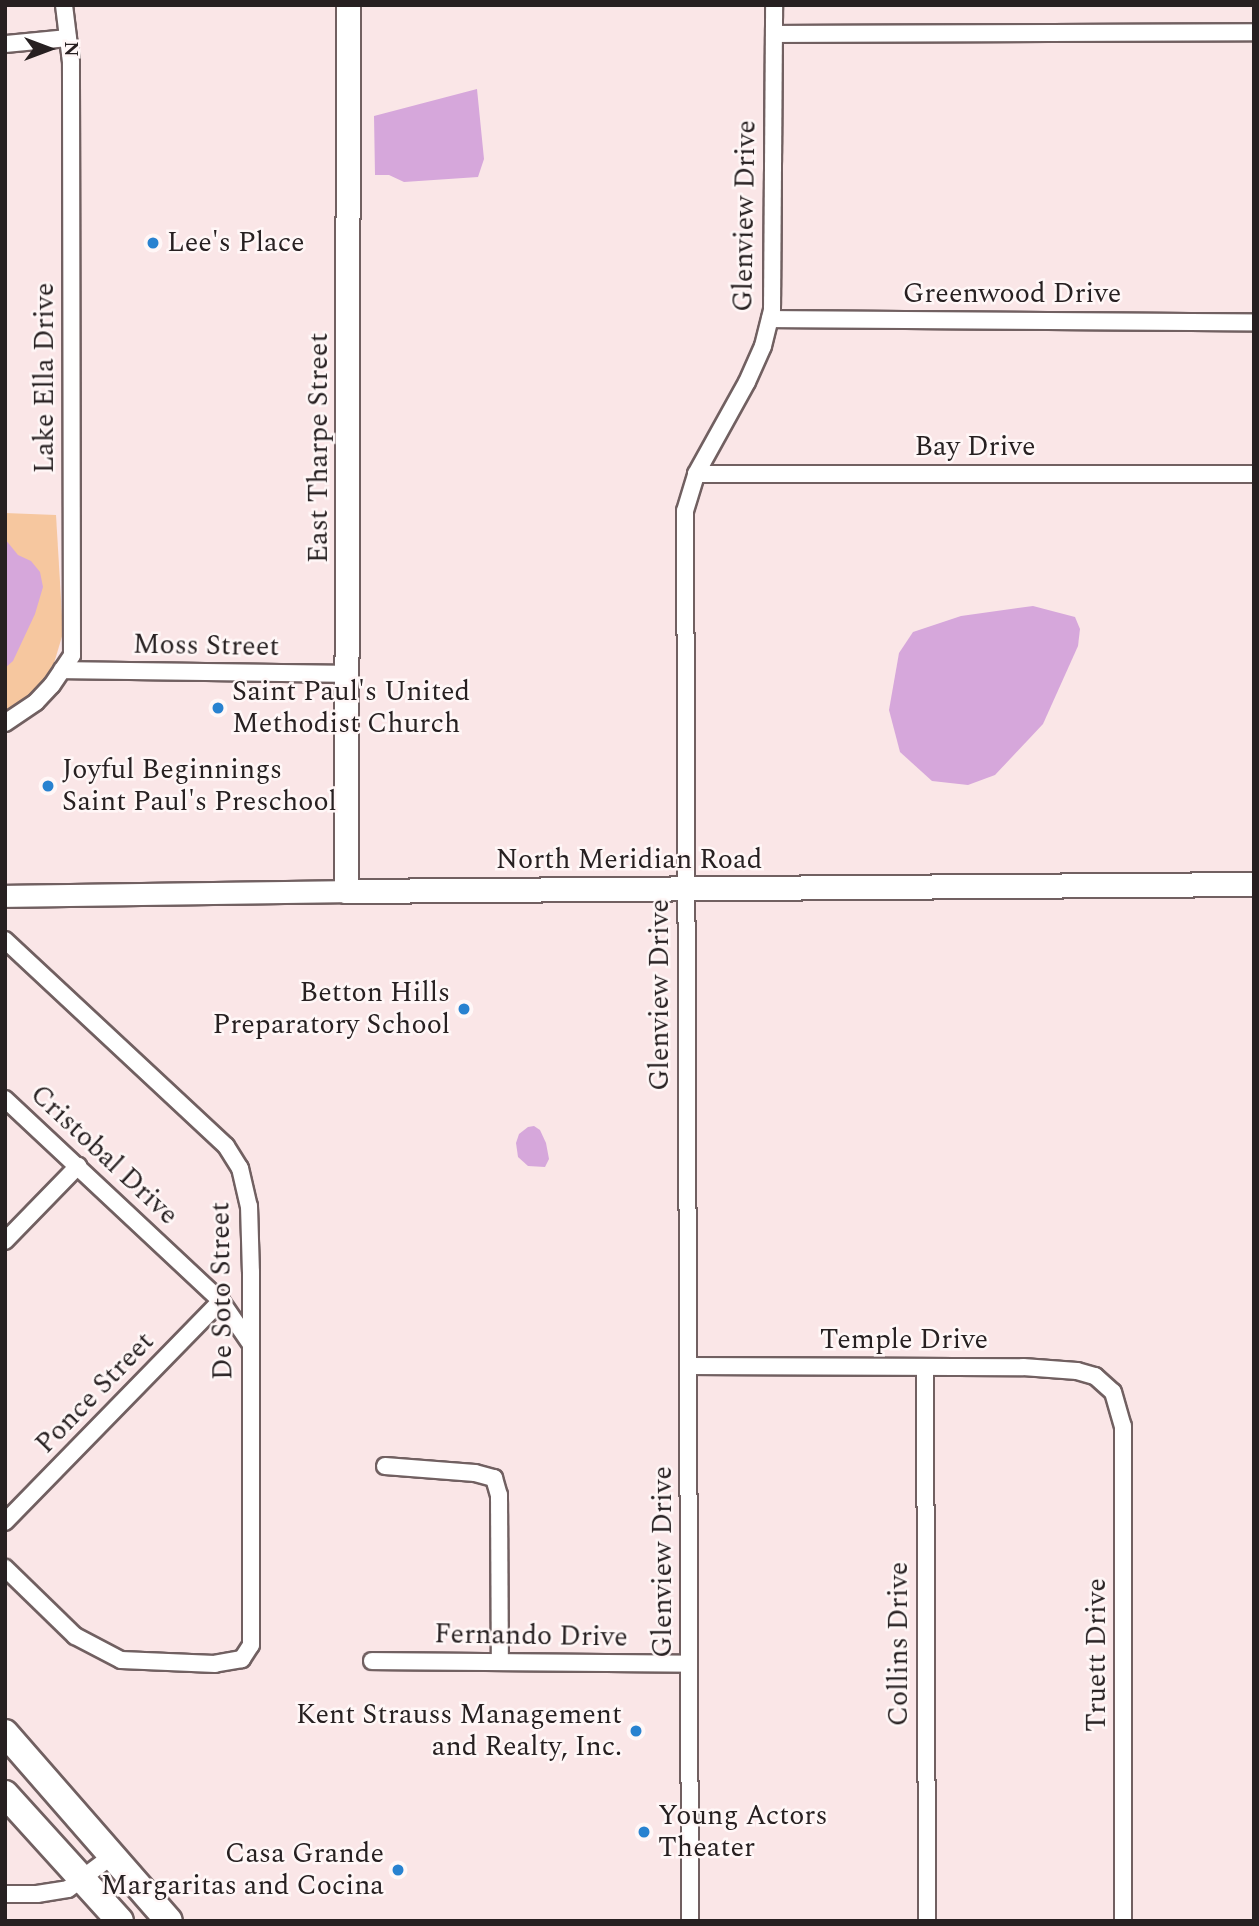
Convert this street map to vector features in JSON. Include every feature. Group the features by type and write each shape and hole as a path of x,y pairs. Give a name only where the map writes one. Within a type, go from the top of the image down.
{"main road":[{"name":"East Tharpe Street","path":"346,891 349,674 348,5"},
{"name":"North Meridian Road","path":"346,891 1254,884"},
{"path":"5,1733 169,1921"},
{"path":"5,1794 120,1921"}],"street":[{"name":"Lake Ella Drive","path":"5,723 36,702 72,655 71,62 64,5"},
{"name":"Glenview Drive","path":"690,1921 683,561 685,512 696,474 747,382 771,319 774,291 774,5"},
{"path":"774,34 1254,32"},
{"path":"5,44 68,38"},
{"name":"Greenwood Drive","path":"771,319 1254,322"},
{"name":"Bay Drive","path":"696,474 1254,474"},
{"name":"Moss Street","path":"62,670 349,674"},
{"name":"North Meridian Road","path":"5,896 346,891"},
{"name":"De Soto Street","path":"5,940 226,1146 237,1162 249,1206 251,1645 246,1656 237,1662 215,1664 137,1662 104,1653 86,1644 54,1618 5,1568"},
{"name":"Cristobal Drive","path":"5,1099 221,1301 250,1343"},
{"path":"5,1241 78,1166"},
{"name":"Ponce Street","path":"5,1521 221,1301"},
{"name":"Temple Drive","path":"688,1366 1077,1371 1095,1376 1113,1392"},
{"name":"Collins Drive","path":"925,1367 926,1921"},
{"name":"Truett Drive","path":"1113,1392 1124,1426 1123,1921"},
{"path":"385,1466 462,1471 494,1478 499,1496 500,1662"},
{"name":"Fernando Drive","path":"372,1661 689,1664"},
{"path":"5,1894 52,1893 68,1889 112,1856"}],"shaded area":[{"path":"477,89 484,159 478,177 404,182 389,175 375,175 374,116"},
{"path":"5,513 56,515 63,633 52,670 39,687 5,714"},
{"path":"5,539 18,555 31,561 40,572 43,587 35,614 13,661 5,668"},
{"path":"1033,606 1075,617 1080,629 1078,646 1043,724 995,775 968,785 932,781 900,752 889,710 899,653 913,632 961,616"},
{"path":"534,1126 540,1130 546,1143 549,1159 545,1167 528,1166 518,1157 516,1143 519,1134"}],"place":[{"name":"Lee's Place","path":"153,243"},
{"name":"Saint Paul's United Methodist Church","path":"218,708"},
{"name":"Joyful Beginnings Saint Paul's Preschool","path":"48,786"},
{"name":"Betton Hills Preparatory School","path":"464,1009"},
{"name":"Kent Strauss Management and Realty, Inc.","path":"636,1731"},
{"name":"Young Actors Theater","path":"644,1832"},
{"name":"Casa Grande Margaritas and Cocina","path":"398,1870"}]}
